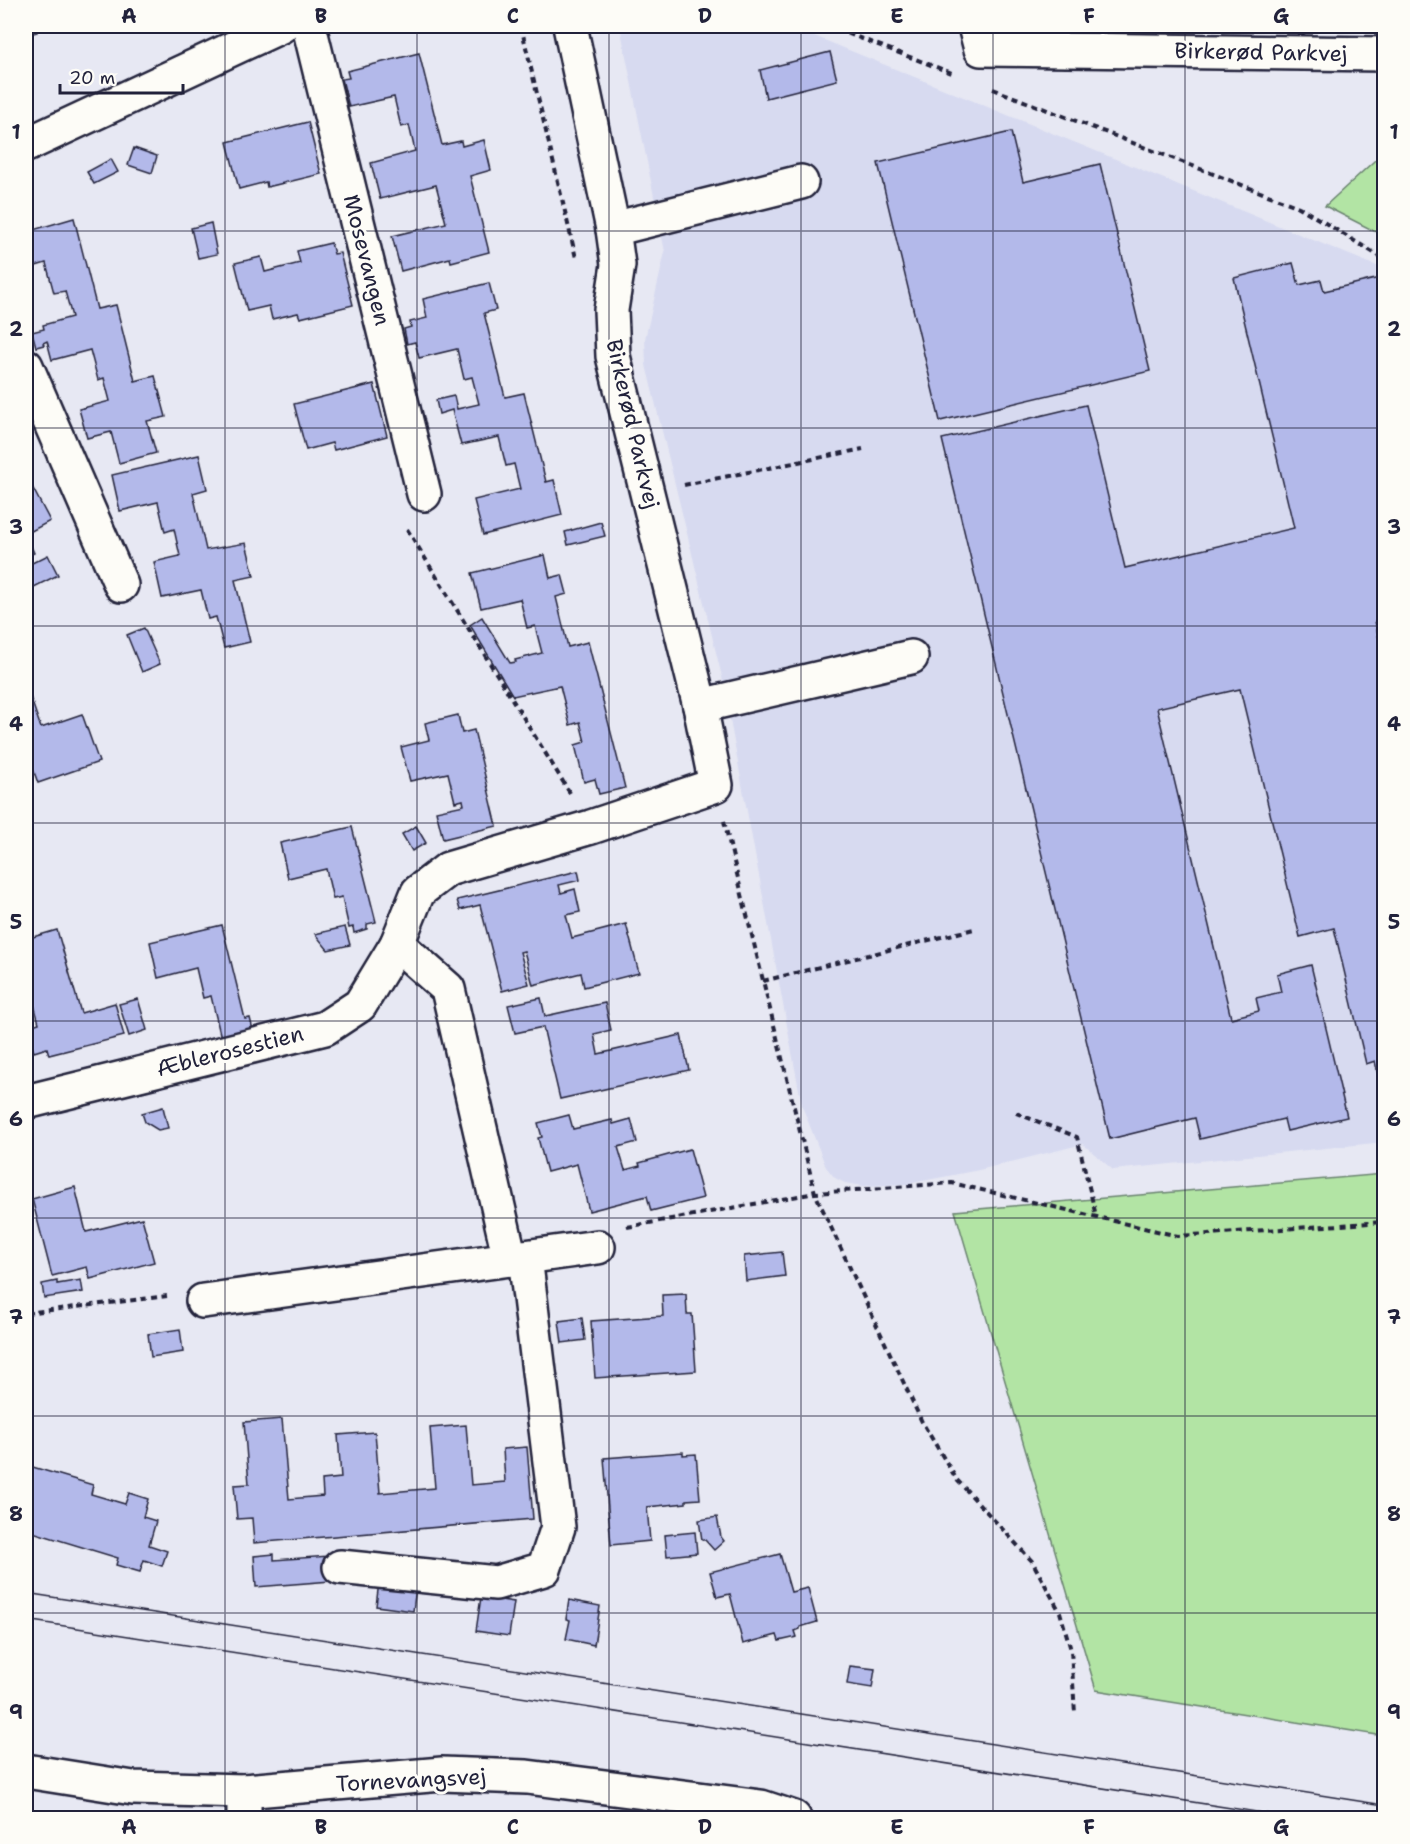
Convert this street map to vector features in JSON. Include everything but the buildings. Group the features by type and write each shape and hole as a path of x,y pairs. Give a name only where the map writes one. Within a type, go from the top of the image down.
{"street":[{"path":"26,145 280,26"},
{"name":"Mosevangen","path":"309,26 424,494"},
{"name":"Birkerød Parkvej","path":"570,26 613,229 618,265 611,310 614,356 700,706 716,785"},
{"name":"Birkerød Parkvej","path":"975,26 981,49 1384,54"},
{"path":"613,229 801,182"},
{"path":"26,366 121,585"},
{"path":"700,706 911,657"},
{"name":"Æblerosestien","path":"26,1102 325,1028 360,1005 397,944 418,892 448,869 591,827 716,785"},
{"path":"340,1567 495,1583 544,1569 558,1527 517,1258 448,989 397,944"},
{"path":"203,1301 598,1247"},
{"name":"Tornevangsvej","path":"26,1771 244,1805 442,1774 527,1777 761,1807 794,1818"}],"path":[{"path":"521,26 576,258"},
{"path":"828,26 959,76"},
{"path":"992,89 1299,207 1384,259"},
{"path":"647,493 863,449"},
{"path":"424,494 397,513 591,827"},
{"path":"716,785 815,1193 922,1422 957,1479 1032,1561 1060,1612 1071,1650 1075,1714"},
{"path":"763,981 974,929"},
{"path":"1016,1113 1077,1137 1096,1216"},
{"path":"598,1247 629,1226 815,1193 952,1183 1178,1236 1384,1222"},
{"path":"26,1313 165,1296 203,1301"}],"shaded area":[{"path":"620,26 790,26 1384,269 1384,1142 1113,1170 1083,1144 979,1170 907,1184 864,1186 845,1183 835,1178 826,1167 802,1106 722,677 646,365 645,339 665,252"}],"green space":[{"path":"1384,152 1384,236 1325,206"},
{"path":"1384,1174 1384,1736 1096,1690 955,1211"}],"tram line":[{"path":"26,1593 1384,1805"},
{"path":"26,1620 1295,1818"}]}
